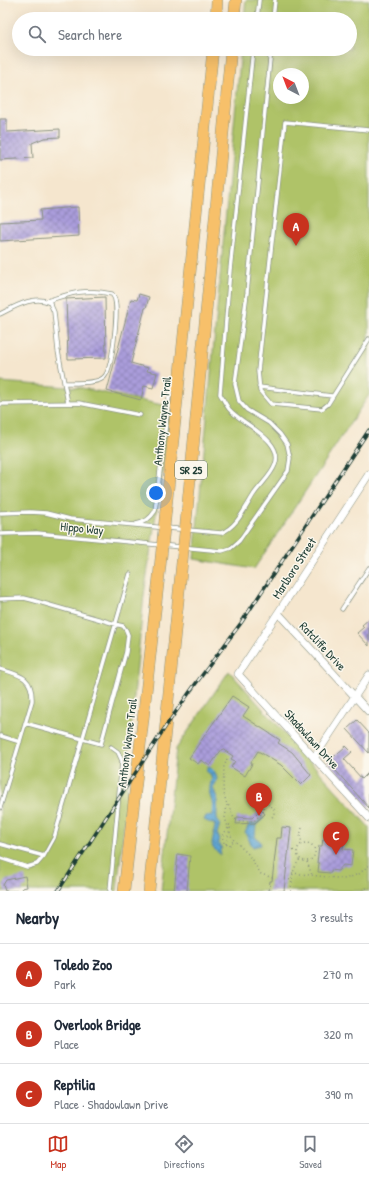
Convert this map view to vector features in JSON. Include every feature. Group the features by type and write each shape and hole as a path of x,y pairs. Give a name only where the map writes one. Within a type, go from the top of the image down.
{"highway":[{"path":"217,12 218,0"},
{"path":"235,12 236,0"},
{"name":"Anthony Wayne Trail","path":"124,891 164,528 212,56"},
{"name":"SR 25","path":"149,891 230,56"}],"street":[{"name":"Marlboro Street","path":"238,674 369,474"},
{"name":"Ratcliffe Drive","path":"278,613 369,712"},
{"name":"Shadowlawn Drive","path":"238,674 369,818"},
{"path":"314,758 369,675"}],"lane":[{"path":"258,12 259,0"},
{"path":"274,12 275,0"},
{"name":"Hippo Way","path":"0,513 38,512 70,519 185,529 222,534 234,525 276,464 276,455 273,446 262,434 229,410 220,394 229,285 253,56"},
{"name":"Hippo Way","path":"0,534 37,533 222,551 231,548 240,541 288,471 290,458 287,444 269,423 247,410 239,401 235,384 247,293 270,56"},
{"path":"369,130 285,122 258,371 260,391 271,404 322,409 328,404 369,339"},
{"path":"0,314 15,306 39,299 47,301 68,294 91,291 112,294 115,299 116,311 113,349 110,367 106,376 102,380 92,382 64,383"},
{"path":"47,301 50,303 54,312 58,351 68,403"},
{"path":"133,524 144,522 151,517 155,511 169,398 182,349"},
{"path":"259,387 332,396"},
{"path":"0,404 79,403 140,415"},
{"path":"342,609 369,568"},
{"path":"0,858 27,867 37,864 44,856 54,838 130,574"},
{"path":"0,599 24,598 79,613 124,626 128,635 126,652 101,744 25,723"},
{"path":"0,669 24,677 31,686 32,693 32,701 0,808"},
{"path":"2,736 20,742"},
{"path":"110,891 122,762 118,752 111,747"},
{"path":"0,844 44,856"}],"path":[{"path":"227,759 224,766 222,789 227,805 225,818 228,828 232,838 248,854 261,874 273,878"},
{"path":"227,805 232,809 234,819 254,820 263,812 264,805 266,803 274,808 272,818"},
{"path":"226,844 231,826 227,824"},
{"path":"226,844 222,836 228,828"},
{"path":"302,828 300,836 302,843"},
{"path":"226,844 229,846 234,840"},
{"path":"297,850 302,843"},
{"path":"300,859 307,861 314,857 316,851 310,843 302,843"},
{"path":"289,850 297,850"},
{"path":"297,850 300,859"},
{"path":"291,891 292,873 295,865 300,859"},
{"path":"307,861 312,875"},
{"path":"292,873 345,879 359,874 369,865"},
{"path":"286,879 292,880"},
{"path":"363,891 369,886"}],"green space":[{"path":"246,0 369,0 369,395 254,569 194,559 240,56 357,56 357,12 245,12"},
{"path":"0,382 82,388 172,407 144,595 131,726 126,806 117,891 0,891"},
{"path":"229,671 369,827 369,891 161,891 176,749"}],"water":[{"path":"208,766 214,771 217,778 213,788 217,797 217,818 220,824 217,834 219,837 218,843 222,848 220,850 221,855 213,848 212,844 215,825 204,820 206,816 212,815 213,805 209,792 211,775 206,771"},
{"path":"263,817 264,818 256,825 255,837 260,841 261,845 253,847 245,833 249,824 255,824"}],"building":[{"path":"0,119 7,119 7,132 60,129 60,137 44,138 32,143 33,158 0,160"},
{"path":"78,207 79,236 0,241 0,222 41,220 40,210"},
{"path":"139,294 149,297 131,363 148,368 147,371 157,373 153,388 144,386 141,400 107,391 131,299 137,300"},
{"path":"105,297 106,358 68,359 66,299"},
{"path":"369,619 369,646 357,633 364,627 362,625"},
{"path":"232,696 249,707 243,716 280,740 278,743 292,752 311,775 301,785 281,765 258,751 245,776 231,767 235,761 231,759 233,756 222,749 210,766 201,760 198,764 189,758"},
{"path":"357,720 369,733 369,753 347,729"},
{"path":"346,746 352,752 344,759 362,779 369,772 369,808 328,762"},
{"path":"261,809 265,814 255,823 236,824 237,817 252,818"},
{"path":"282,827 291,828 284,891 269,891 270,881 272,881 277,838 281,838"},
{"path":"331,830 345,832 343,849 353,850 351,866 343,865 338,871 331,870 331,873 318,872 319,863 317,863 319,846 322,846 323,839 330,839"},
{"path":"178,854 190,856 187,891 174,891"},
{"path":"25,876 27,887 22,888 23,891 5,891 3,885 6,880"}],"railway":[{"path":"58,891 168,723 241,623 369,430"}],"place":[{"name":"Toledo Zoo","path":"296,246"},
{"name":"Overlook Bridge","path":"259,816"},
{"name":"Reptilia","path":"336,855"}]}
